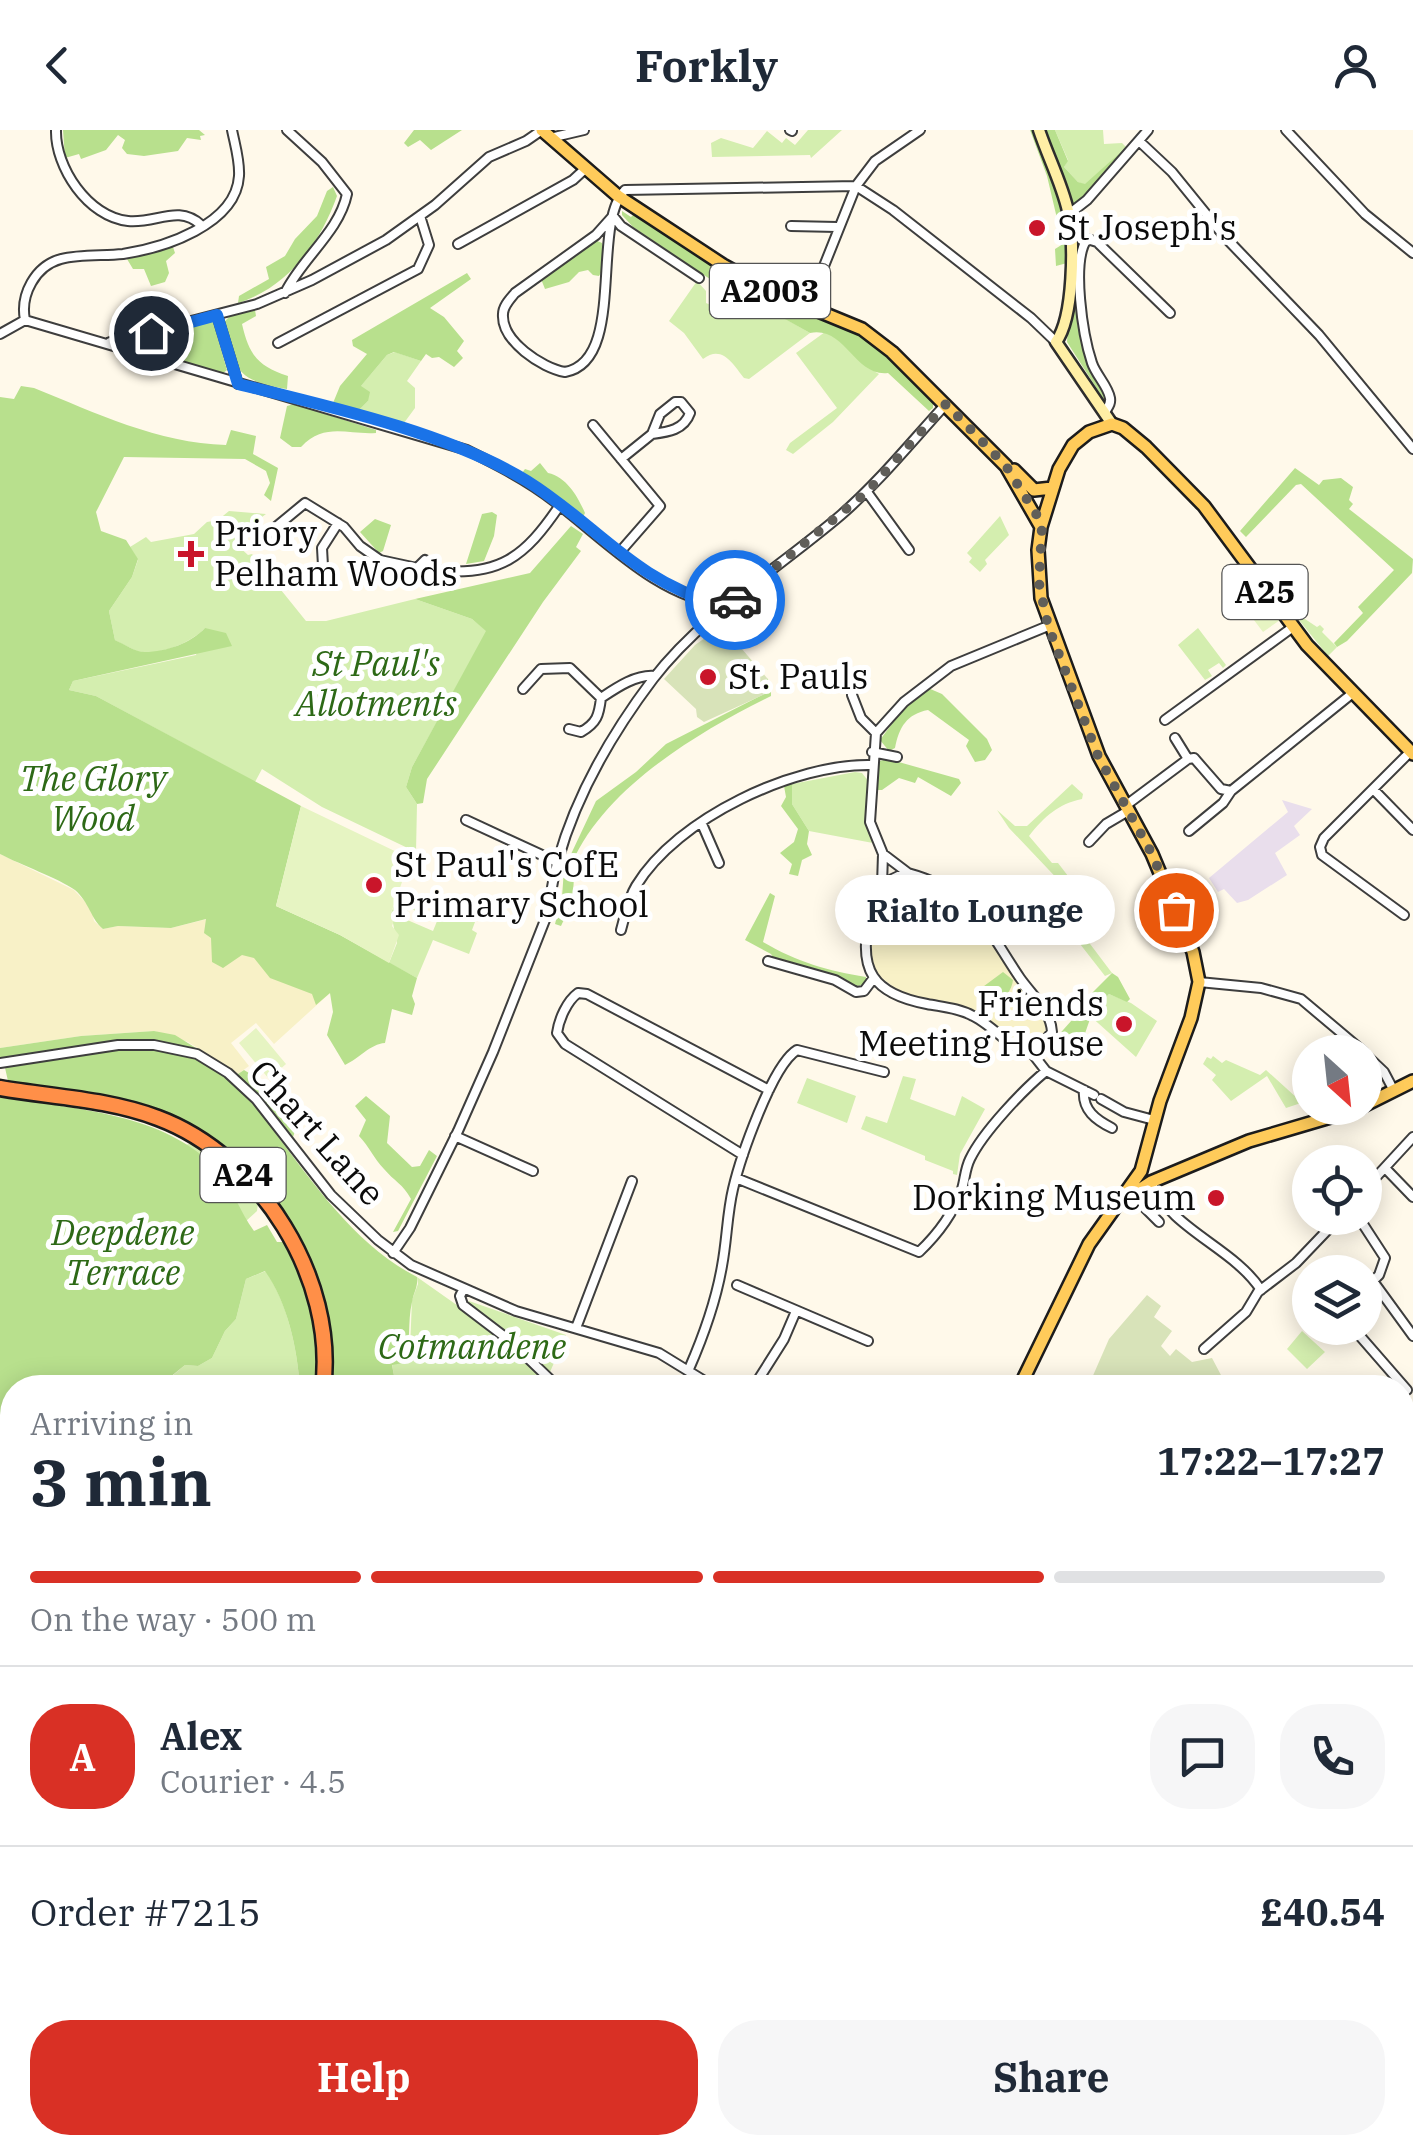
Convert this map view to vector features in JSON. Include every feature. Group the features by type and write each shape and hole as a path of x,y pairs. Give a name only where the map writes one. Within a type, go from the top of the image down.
{"highway":[{"name":"A24","path":"0,1088 102,1103 157,1117 186,1130 233,1166 272,1210 299,1254 320,1314 322,1375"}],"main road":[{"name":"A2003","path":"545,133 618,196 748,281 862,328 892,352 1034,490 1052,488"},
{"path":"1112,424 1089,432 1064,457 1042,526 1039,583 1048,626 1098,756 1152,854 1198,966 1199,982 1191,1018 1129,1199"},
{"name":"A25","path":"1112,424 1146,446 1188,487 1292,627 1412,752"},
{"name":"A2003","path":"1006,466 1042,526"},
{"path":"1382,1096 1413,1080"},
{"path":"1025,1375 1088,1244 1129,1199 1151,1182 1249,1141 1301,1125"},
{"path":"1145,1157 1151,1182"}],"street":[{"path":"56,130 55,142 64,166 75,186 97,208 132,222 179,213 190,216 201,226"},
{"path":"25,320 28,292 45,267 62,259 146,249 201,226 224,209 236,188 238,162 232,130"},
{"path":"285,293 295,272 338,218 348,194 288,130"},
{"path":"100,342 118,342 285,293 364,254 420,216 489,157 545,133 584,130"},
{"path":"808,306 864,171 920,130"},
{"path":"1039,130 1069,214 1069,292 1065,327 1056,342"},
{"path":"1069,214 1087,200 1148,130"},
{"path":"1286,130 1365,214 1413,253"},
{"path":"1139,141 1320,335 1413,449"},
{"path":"459,226 462,242 573,180 585,169"},
{"path":"613,216 596,235 536,276 506,304 502,314 511,336 556,371 573,371 590,354 603,304 613,216 618,196 624,190 856,186 893,210 1031,318 1056,342 1112,424"},
{"path":"278,343 418,269 429,245 420,216"},
{"path":"613,216 621,226 699,278"},
{"path":"791,226 838,226"},
{"path":"1089,432 1111,401 1093,366 1084,328 1080,284 1083,244 1088,239 1097,242 1170,312"},
{"path":"217,315 238,384"},
{"path":"0,334 25,320 466,450 527,481 653,579 726,605"},
{"path":"621,459 652,434 660,414 674,402 681,402 690,414 688,420 674,431 652,434"},
{"path":"393,1253 410,1228 455,1136 531,955 552,898 557,862 604,754 655,676 726,605 867,492 946,404"},
{"path":"593,425 660,506 619,553"},
{"path":"867,492 908,550"},
{"path":"265,536 305,502 338,523 380,560 417,568 425,576 433,570 450,572 510,561 536,540 560,505"},
{"path":"322,566 322,548 338,523"},
{"path":"883,854 908,873 962,899 989,926 1051,1023 1052,1032 1032,1053 1023,1054 972,1015 904,999 873,979 866,962 865,940 882,886 883,854 870,822 872,752 876,733 904,702 951,666 1048,626"},
{"path":"1165,720 1292,627"},
{"path":"523,689 541,669 570,668 601,698"},
{"path":"601,698 636,678 655,676"},
{"path":"1188,831 1223,804 1230,791 1354,692"},
{"path":"852,695 861,718 876,733"},
{"path":"569,729 581,732 590,726 599,717 601,698"},
{"path":"1175,738 1188,759 1199,761 1221,789 1230,791"},
{"path":"872,752 898,757"},
{"path":"1404,915 1322,855 1320,847 1324,838 1412,752"},
{"path":"1089,842 1188,759"},
{"path":"621,930 635,888 646,873 702,824 776,782 820,770 872,765"},
{"path":"1373,789 1413,830"},
{"path":"466,820 557,862"},
{"path":"702,824 719,864"},
{"path":"882,886 893,876 908,873"},
{"path":"768,962 835,980 856,992 864,991 873,979"},
{"path":"1199,982 1291,995 1343,1035"},
{"path":"742,1155 565,1044 557,1034 558,1028 572,997 583,993 769,1090"},
{"name":"Chart Lane","path":"0,1063 52,1052 118,1045 154,1045 197,1054 256,1099 330,1195 393,1253 463,1290 516,1311 638,1345 698,1375"},
{"path":"689,1369 718,1284 742,1155 788,1056 797,1050 884,1072"},
{"path":"1032,1053 1046,1071 1124,1112 1154,1120"},
{"path":"1382,1070 1394,1090"},
{"path":"736,1178 918,1252 944,1226 984,1135 1046,1071"},
{"path":"1084,1090 1088,1110 1112,1128"},
{"path":"455,1136 533,1171"},
{"path":"1382,1171 1413,1137"},
{"path":"1385,1168 1413,1198"},
{"path":"576,1328 632,1181"},
{"path":"1151,1182 1162,1201 1236,1261 1261,1290"},
{"path":"1144,1208 1159,1222"},
{"path":"1204,1349 1322,1235"},
{"path":"1370,1235 1385,1258 1382,1269"},
{"path":"737,1285 868,1341"},
{"path":"463,1290 463,1306 509,1340 546,1375"},
{"path":"1382,1293 1413,1336"},
{"path":"760,1375 785,1337 796,1311"},
{"path":"1369,1345 1395,1375"}],"shaded area":[{"path":"1282,800 1312,809 1294,826 1300,835 1275,853 1287,875 1237,903 1224,889 1218,892 1209,878 1288,812"},
{"path":"0,854 74,890 92,909 94,921 103,929 171,928 207,919 330,993 274,1044 256,1023 231,1043 249,1066 238,1074 188,1042 154,1031 81,1036 0,1048"},
{"path":"909,878 952,897 981,921 1045,1018 1046,1034 1034,1047 1018,1046 976,1014 904,995 875,973 868,940 880,898 890,884"}],"green space":[{"path":"63,130 199,130 205,135 200,136 201,140 187,138 178,151 144,156 127,154 122,148 125,140 118,135 106,150 81,159 79,154 65,158"},
{"path":"414,130 462,130 431,150 420,140 408,147 404,143"},
{"path":"808,130 842,130 811,158 712,157 711,143 721,138 753,148 767,131 782,143 786,138 795,145"},
{"path":"1030,130 1037,130 1066,216 1067,263 1056,266 1055,249 1063,244 1047,176"},
{"path":"1042,130 1055,130 1068,161 1064,167 1085,184 1124,149 1121,157 1075,205"},
{"path":"1055,130 1103,130 1104,144 1122,143 1126,147 1085,185 1064,167 1068,160"},
{"path":"333,187 337,196 330,214 300,262 272,286 238,303 239,296 269,279 266,267 285,256 317,216 327,191"},
{"path":"622,211 631,217 635,213 689,247 863,333 933,400 933,408 929,411 888,373 867,367 833,337 810,333 749,299 741,300 633,227"},
{"path":"1082,216 1080,221 1090,241 1077,248 1075,257 1076,313 1083,346 1107,395 1106,403 1067,342 1075,221"},
{"path":"595,240 602,243 603,251 604,264 599,276 588,270 579,272 569,282 545,289 541,279"},
{"path":"173,247 175,253 166,261 169,273 165,282 151,286 144,269 133,269 127,259"},
{"path":"467,273 471,279 430,308 444,317 464,341 457,351 463,358 454,367 439,357 426,354 421,361 394,352 361,386 370,392 359,410 333,403 340,386 367,354 353,346 352,340"},
{"path":"697,281 706,291 706,303 713,306 722,300 732,306 749,298 810,333 749,379 744,378 721,355 703,359 684,333 669,321"},
{"path":"255,310 256,316 242,324 248,344 262,363 288,376 287,389 247,377 235,362 224,322 230,316"},
{"path":"213,321 227,370 222,374 140,349 141,341"},
{"path":"825,332 879,374 833,422 793,454 786,450 790,443 837,408 796,353"},
{"path":"395,352 421,361 407,381 415,388 415,408 404,423 359,410 368,401 360,387 387,355"},
{"name":"The Glory Wood","path":"21,386 176,439 226,445 231,430 256,436 253,454 278,468 271,501 264,495 270,483 266,471 245,459 124,457 96,512 101,531 126,540 138,559 132,577 109,611 115,640 137,651 153,652 185,642 205,628 226,633 232,646 73,681 69,690 96,696 301,806 276,906 340,935 417,978 412,1015 392,1009 385,1043 345,1065 327,1035 333,1012 330,993 316,1005 312,994 270,978 254,958 242,955 223,968 212,962 211,938 204,933 206,919 171,928 103,929 75,890 0,854 0,397 14,399"},
{"path":"294,404 376,433 328,432 301,447 292,447 280,438 287,406"},
{"path":"540,463 571,488 585,513 582,519 560,498 522,473"},
{"path":"1295,468 1319,485 1323,480 1341,478 1353,487 1349,500 1353,504 1349,509 1413,559 1412,573 1337,647 1334,643 1363,613 1358,607 1394,570 1301,484 1246,537 1240,531"},
{"name":"St Paul's Allotments","path":"229,511 266,514 239,534 236,544 252,554 306,621 326,621 415,599 472,619 487,631 412,767 406,787 417,804 416,852 322,807 262,769 255,782 96,696 69,690 73,681 196,655 205,628 173,647 137,651 115,640 109,611 132,577 138,560 130,547 146,537 151,542 194,534"},
{"path":"482,514 497,515 494,536 484,561 466,564"},
{"path":"1000,516 1009,535 985,560 987,564 980,572 969,562 972,558 967,553"},
{"path":"375,519 391,525 379,553 360,532"},
{"path":"571,526 583,534 576,547 581,551 427,779 423,803 417,804 406,787 412,767 486,631 472,619 415,599 530,573"},
{"path":"1267,566 1302,617 1317,627 1320,625 1337,647 1328,656 1266,579"},
{"path":"1258,589 1280,620 1263,632 1241,603"},
{"path":"722,626 767,678 765,694 704,722 664,679 695,645"},
{"path":"1198,628 1226,665 1223,668 1219,663 1208,670 1212,676 1205,680 1178,645"},
{"path":"767,678 771,696 657,764 607,810 572,863 570,903 561,926 555,924 564,869 596,801 666,744 764,694"},
{"path":"928,688 942,694 987,739 992,750 985,760 975,762 966,746 969,740 928,710 905,723 895,748 889,751 880,740 902,710"},
{"path":"888,759 959,779 961,783 951,796 918,777 915,783 899,778 876,790 879,761"},
{"path":"862,773 869,782 867,826 873,843 809,831 792,804 792,784"},
{"path":"792,784 792,804 809,831 807,844 812,855 802,860 798,876 789,874 792,864 780,853 794,842 798,829 781,806 786,797 784,786"},
{"path":"1072,784 1083,794 1082,799 1052,812 1029,836 1092,901 1095,908 1075,924 1112,973 1105,976 1066,926 1084,907 1009,828 997,810 1015,826 1027,826"},
{"path":"301,806 403,855 396,872 402,882 391,913 392,926 399,935 389,963 276,906"},
{"path":"400,891 420,901 416,911 409,908 405,919 433,931 442,909 475,922 472,930 477,933 469,954 433,940 417,978 389,963 397,943 391,913"},
{"path":"770,893 775,896 763,942 813,965 866,977 866,984 853,987 838,977 774,959 745,940"},
{"path":"1003,972 1013,980 1004,998 995,1005 980,997 980,989"},
{"path":"1112,973 1130,999 1127,1002 1109,994 1102,1002 1083,1002"},
{"path":"1109,994 1157,1021 1136,1057 1079,1006 1083,1002 1102,1002"},
{"path":"1080,1011 1090,1019 1082,1042 1070,1050 1055,1039"},
{"path":"256,1028 286,1064 269,1079 239,1043"},
{"path":"154,1031 175,1035 238,1074 244,1070 278,1095 274,1100 290,1116 295,1130 293,1137 285,1127 276,1134 306,1174 375,1249 417,1277 406,1355 403,1363 392,1365 394,1375 328,1375 329,1335 298,1239 278,1206 228,1152 169,1115 139,1104 8,1081 0,1048 81,1036"},
{"path":"1213,1056 1222,1063 1226,1060 1260,1075 1266,1070 1292,1093 1292,1106 1286,1108 1267,1076 1231,1101 1212,1080 1216,1075 1203,1064 1207,1057"},
{"path":"903,1076 916,1079 910,1099 955,1116 962,1096 985,1109 960,1154 957,1175 925,1160 925,1156 861,1129 866,1116 887,1123"},
{"path":"807,1078 856,1096 847,1123 797,1103"},
{"path":"366,1096 390,1116 387,1143 412,1167 420,1166 429,1150 437,1156 398,1231 393,1232 411,1199 359,1136 366,1120 355,1106"},
{"name":"Deepdene Terrace","path":"0,1097 116,1116 172,1136 197,1151 223,1178 254,1231 267,1225 277,1242 283,1242 312,1312 318,1349 317,1375 298,1375 290,1327 265,1271 246,1279 236,1319 225,1331 212,1358 198,1366 185,1365 173,1375 0,1375"},
{"path":"193,1143 229,1170 258,1203 257,1211 246,1221 217,1169 185,1145"},
{"path":"266,1271 290,1327 299,1375 173,1375 185,1365 198,1366 212,1358 225,1331 236,1319 246,1279"},
{"name":"Cotmandene","path":"417,1277 461,1308 469,1301 566,1335 550,1372 553,1375 394,1375 392,1364 410,1349 412,1300"},
{"path":"1147,1295 1161,1306 1154,1317 1172,1331 1161,1346 1170,1356 1176,1349 1192,1362 1212,1358 1221,1375 1093,1375 1109,1339"},
{"path":"1292,1343 1317,1345 1325,1352 1307,1369 1287,1349"}],"way so far":[{"path":"735,600 867,492 946,404 1006,466 1038,517 1042,526 1038,550 1040,598 1048,626 1098,756 1152,854 1176,910"}],"place":[{"name":"St Joseph's","path":"1037,228"},
{"name":"Priory Pelham Woods","path":"191,554"},
{"name":"St. Pauls","path":"708,677"},
{"name":"St Paul's CofE Primary School","path":"374,885"},
{"name":"Rialto Lounge","path":"1176,910"},
{"name":"Friends Meeting House","path":"1124,1024"},
{"name":"Dorking Museum","path":"1216,1198"}],"route":[{"path":"151,333 217,315 238,384 466,450 527,481 653,579 706,601 726,605 735,600"}]}
